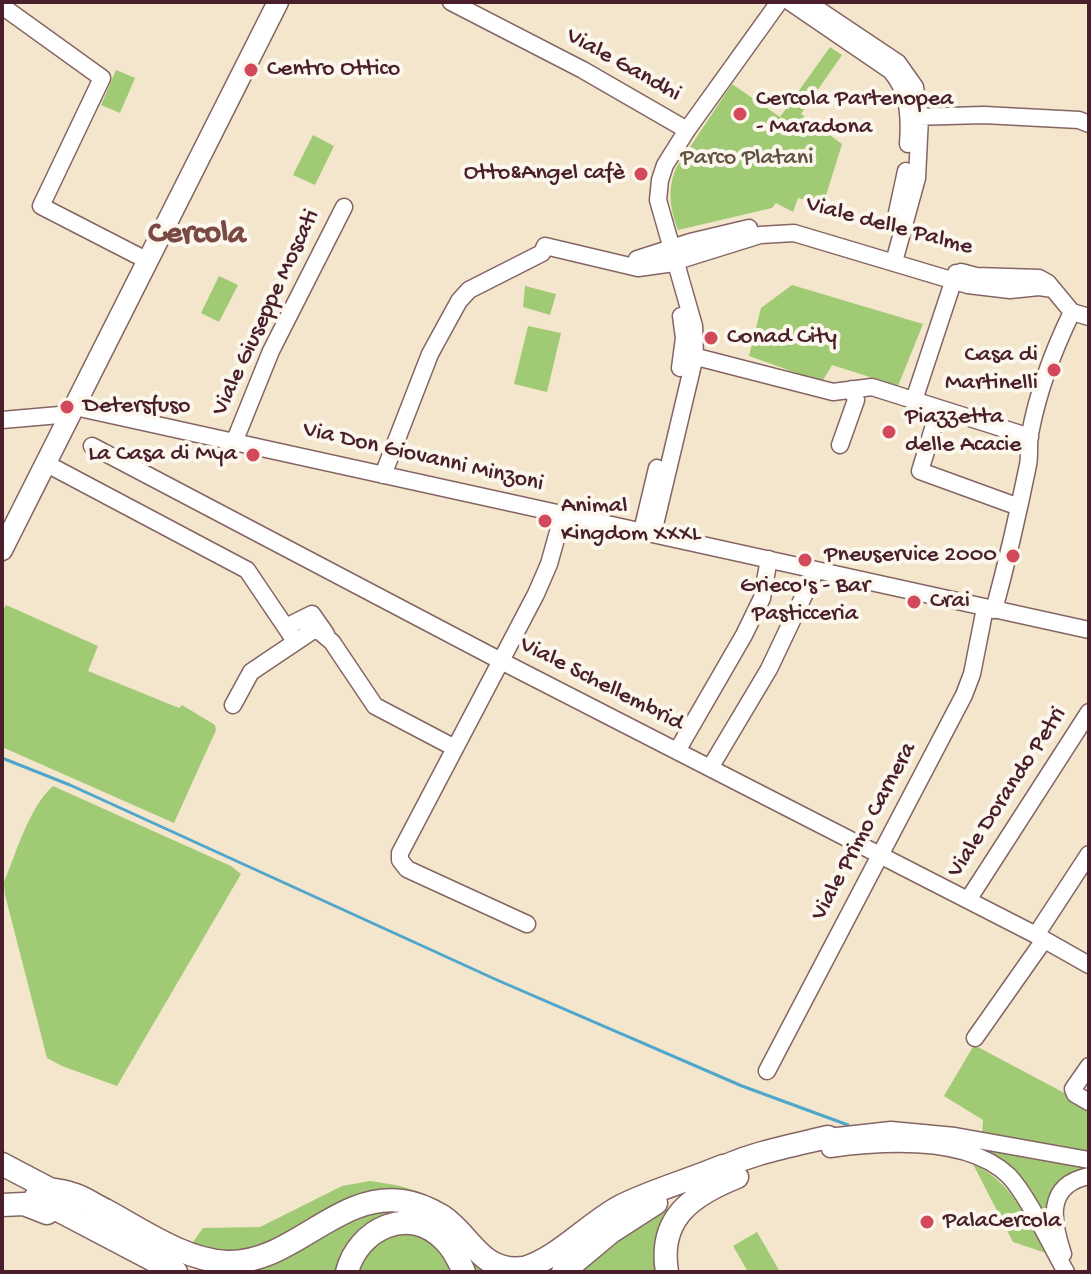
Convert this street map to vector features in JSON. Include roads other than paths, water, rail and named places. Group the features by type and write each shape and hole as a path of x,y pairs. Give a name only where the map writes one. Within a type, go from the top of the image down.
{"highway":[{"path":"667,1272 665,1248 668,1234 688,1204 713,1186 829,1143"},
{"path":"2,1205 11,1203 34,1207 123,1249 195,1267 275,1252 360,1206 392,1201 421,1206 443,1217 485,1262 501,1269 524,1268 580,1235 619,1207 723,1166 829,1143"},
{"path":"689,1186 775,1162"},
{"path":"2,1164 48,1189 75,1194 195,1267"},
{"path":"563,1272 611,1232 723,1166"},
{"path":"2,1180 138,1252 147,1262 164,1272"},
{"path":"347,1272 352,1256 362,1241 377,1229 395,1223 413,1223 431,1229 446,1241 464,1272"}],"main road":[{"path":"2,550 278,2"}],"street":[{"name":"Viale Gandhi","path":"451,2 583,70 683,127"},
{"path":"647,532 694,326 670,256 658,200 660,180 683,127 768,2"},
{"path":"683,127 779,2"},
{"path":"790,2 891,71 904,90 914,117"},
{"path":"807,2 898,63 915,87 917,178 890,255"},
{"path":"2,6 102,78 41,206 148,261"},
{"path":"914,117 984,115 1079,120 1089,124"},
{"name":"Viale Giuseppe Moscati","path":"235,440 271,351 344,207"},
{"name":"Viale delle Palme","path":"383,475 430,354 459,301 469,290 542,253 545,246 612,263 670,256 774,233 794,233 890,255 955,276 1030,277 1048,283 1072,312"},
{"path":"914,400 955,276"},
{"path":"1072,312 1089,317"},
{"name":"Viale Primo Carnera","path":"767,1071 964,695 1019,507 1029,460 1030,437 1050,358 1072,312"},
{"path":"689,355 833,392 872,387 1030,437"},
{"path":"840,445 856,400 852,389"},
{"path":"939,409 920,471 1019,507"},
{"name":"Via Don Giovanni Minzoni","path":"2,420 73,411 235,440 1089,630"},
{"name":"Viale Schellembrid","path":"92,446 1089,965"},
{"path":"47,464 247,570 290,634"},
{"path":"527,924 407,869 400,860 400,853 543,579 563,514"},
{"path":"677,751 762,598 769,559"},
{"path":"710,768 748,707 816,570"},
{"path":"233,705 251,672 290,634 312,631 326,634 375,706 455,748"},
{"name":"Viale Dorando Petri","path":"968,900 1089,712"},
{"path":"975,1038 1089,854"},
{"path":"1082,1098 1073,1089 1089,1066"},
{"path":"829,1143 860,1131 891,1130 955,1136 1089,1160"},
{"path":"829,1143 912,1144 981,1158 1002,1170 1016,1184 1068,1272"},
{"path":"1068,1272 1053,1221 1055,1203 1067,1184 1089,1176"}],"waterway":[{"path":"2,758 70,785 497,980 742,1086 848,1125"}],"place":[{"name":"Centro Ottico","path":"251,70"},
{"name":"Cercola Partenopea - Maradona","path":"740,114"},
{"name":"Otto&Angel cafè","path":"641,174"},
{"name":"Conad City","path":"711,338"},
{"name":"Casa di Martinelli","path":"1054,370"},
{"name":"Detersfuso","path":"67,407"},
{"name":"Piazzetta delle Acacie","path":"889,432"},
{"name":"La Casa di Mya","path":"253,455"},
{"name":"Animal Kingdom XXXL","path":"545,521"},
{"name":"Pneuservice 2000","path":"1013,556"},
{"name":"Grieco's - Bar Pasticceria","path":"805,560"},
{"name":"Crai","path":"914,602"},
{"name":"PalaCercola","path":"927,1222"}],"district":[{"name":"Cercola","path":"197,236"}],"park label":[{"name":"Parco Platani","path":"747,159"}]}
